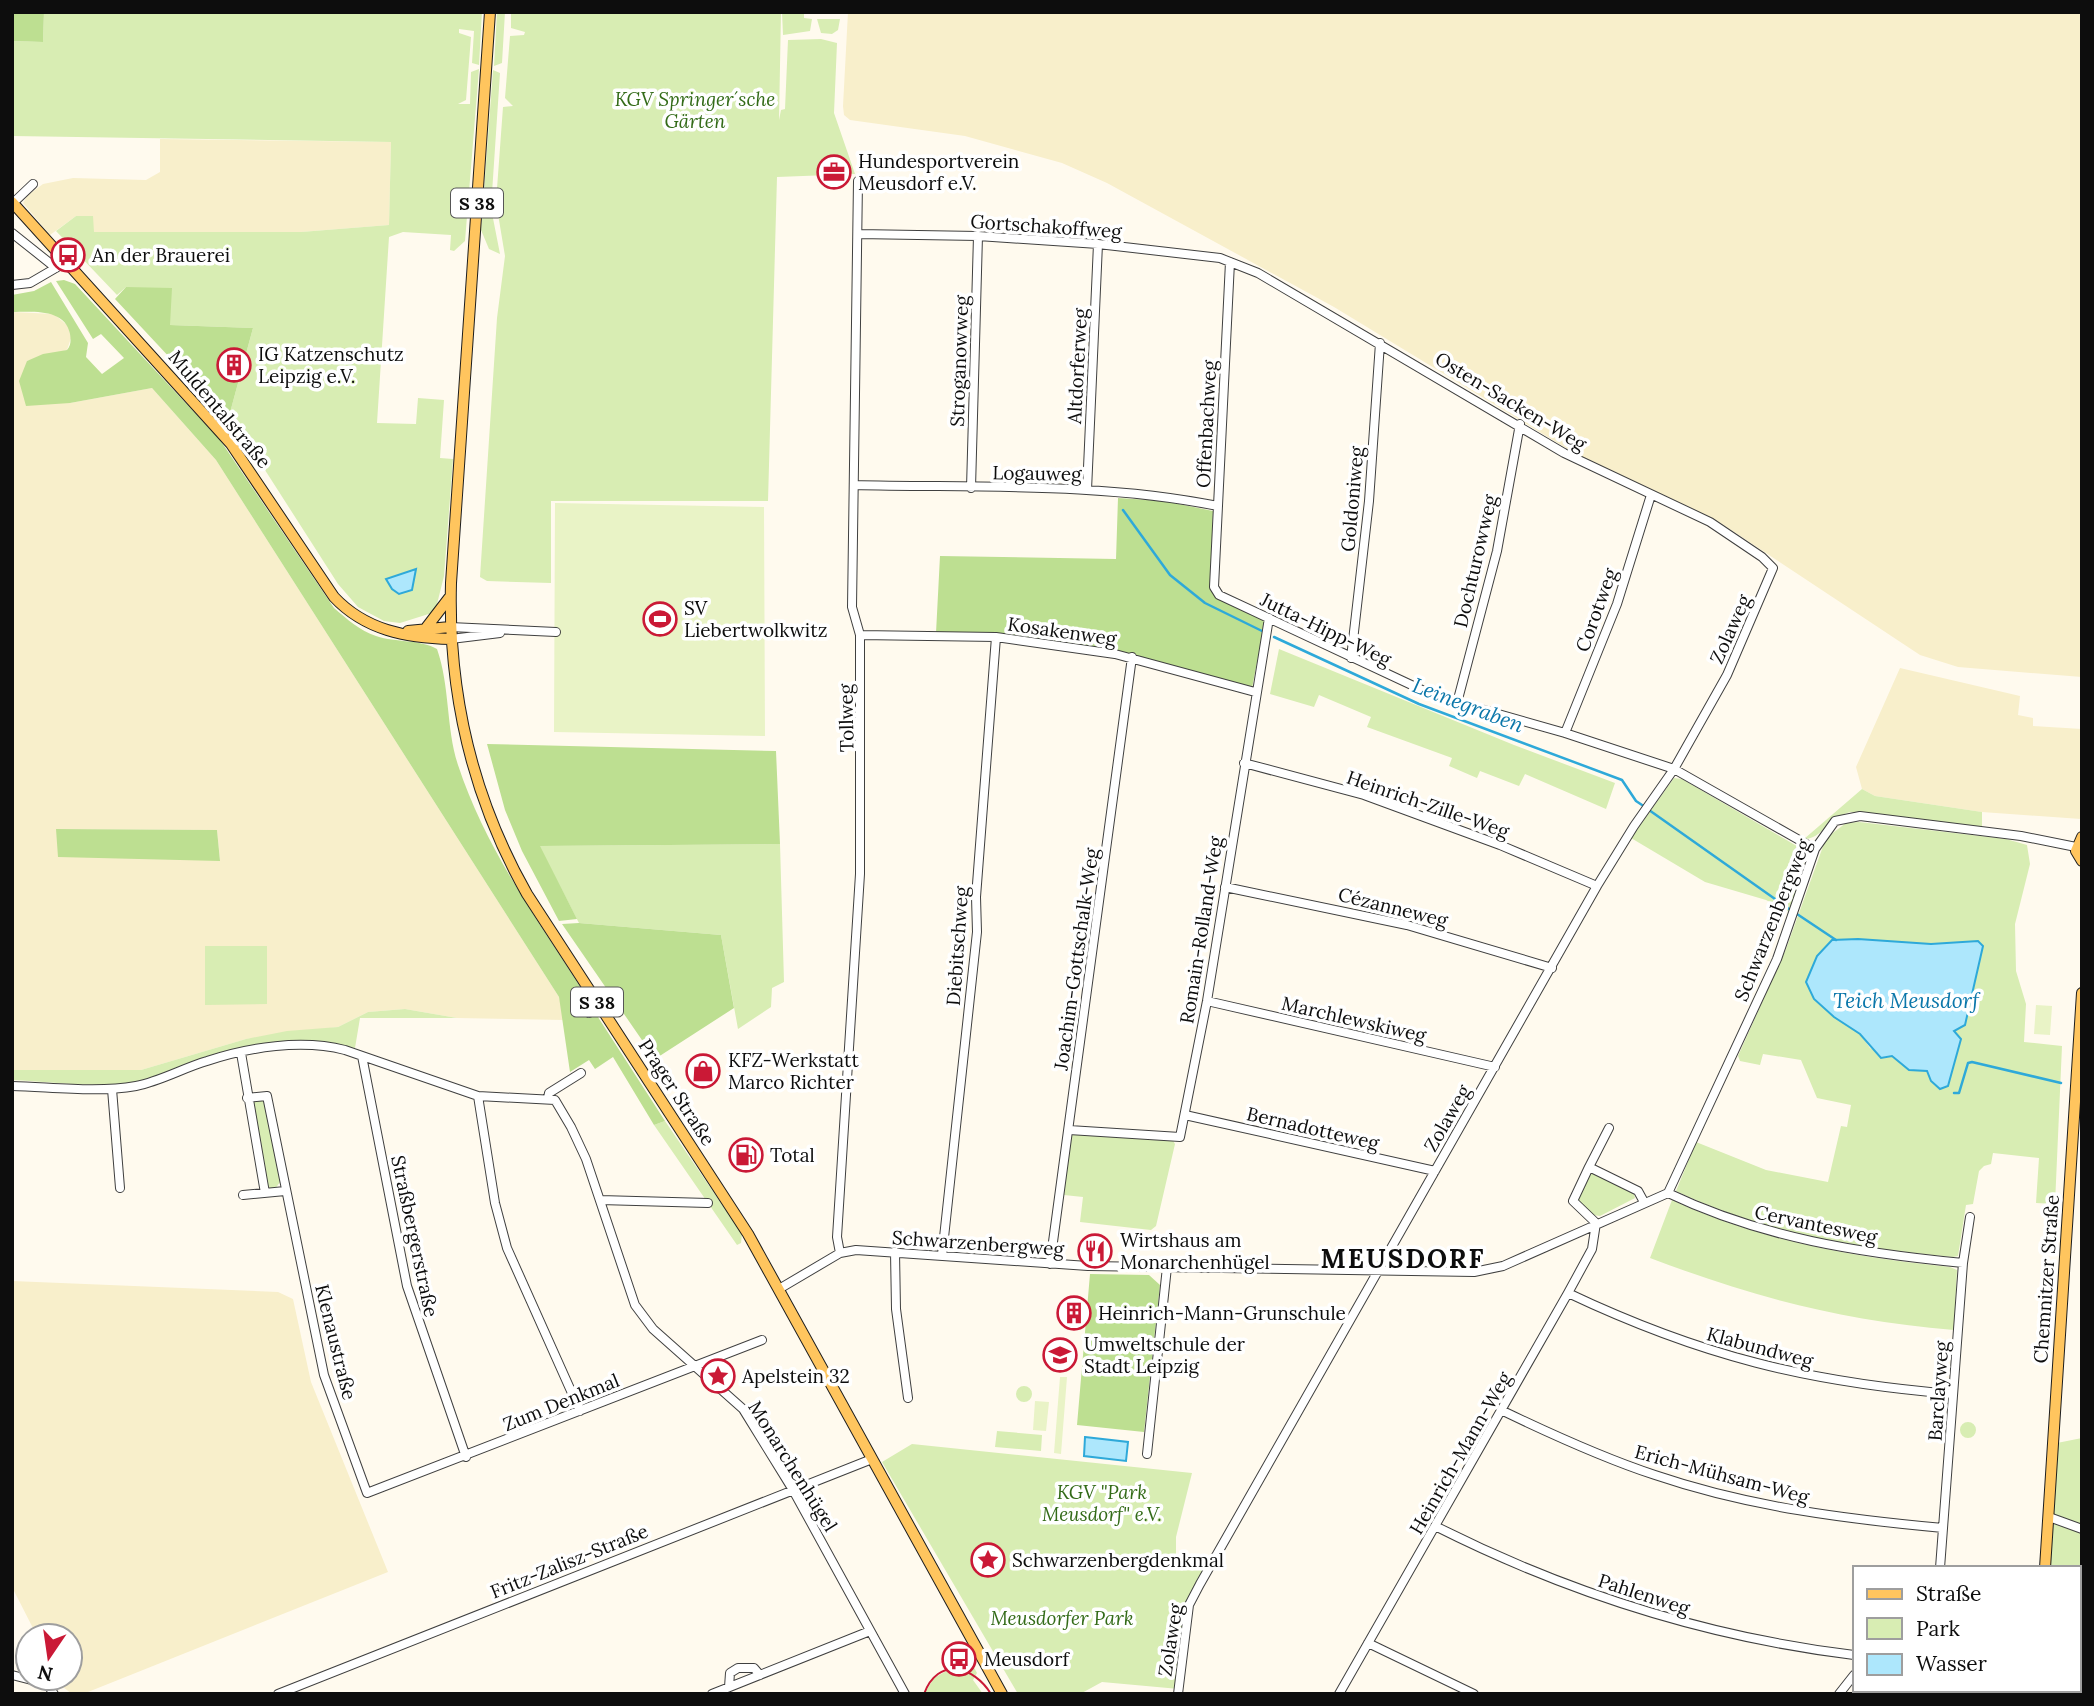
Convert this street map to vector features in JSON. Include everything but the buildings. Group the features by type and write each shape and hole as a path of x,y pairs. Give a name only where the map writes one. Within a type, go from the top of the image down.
{"main road":[{"name":"S 38","path":"451,639 451,596 490,12"},
{"name":"Muldentalstraße","path":"13,202 61,265 231,444 334,597 365,623 397,632 451,639"},
{"path":"425,628 437,618 451,596"},
{"name":"Muldentalstraße","path":"397,632 450,626"},
{"name":"Prager Straße","path":"451,639 464,736 489,816 527,894 748,1234 1002,1694"},
{"path":"2079,842 2082,861"},
{"name":"Chemnitzer Straße","path":"2045,1566 2082,993"}],"street":[{"name":"Tollweg","path":"840,1253 837,1237 860,874 860,635 852,607 858,181"},
{"path":"13,202 33,184"},
{"path":"12,233 61,265 30,282 12,285"},
{"name":"Gortschakoffweg","path":"858,234 978,236 1098,244 1220,258 1230,262"},
{"name":"Stroganowweg","path":"971,488 978,236"},
{"name":"Altdorferweg","path":"1087,490 1098,244"},
{"name":"Osten-Sacken-Weg","path":"1230,262 1258,273 1380,342 1520,424 1564,453 1710,522 1762,556 1773,568"},
{"name":"Offenbachweg","path":"1214,587 1230,262"},
{"name":"Goldoniweg","path":"1351,658 1369,501 1380,342"},
{"name":"Dochturowweg","path":"1457,703 1497,551 1520,424"},
{"name":"Logauweg","path":"854,485 1087,490 1166,496 1218,506"},
{"name":"Corotweg","path":"1565,733 1616,604 1651,495"},
{"name":"Zolaweg","path":"1178,1694 1189,1605 1193,1597 1597,886 1634,825 1674,769 1727,675 1773,568"},
{"name":"Jutta-Hipp-Weg","path":"1214,587 1219,595 1410,687 1674,769 1815,849"},
{"name":"Romain-Rolland-Weg","path":"1069,1130 1180,1137 1206,1001 1269,618"},
{"name":"Muldentalstraße","path":"450,626 509,632 556,632"},
{"name":"Muldentalstraße","path":"451,639 509,632"},
{"name":"Kosakenweg","path":"860,635 996,637 1132,657 1255,692"},
{"name":"Diebitschweg","path":"942,1256 977,932 976,897 996,637"},
{"name":"Joachim-Gottschalk-Weg","path":"1050,1264 1132,657"},
{"name":"Heinrich-Zille-Weg","path":"1244,763 1364,795 1500,845 1597,886"},
{"name":"Schwarzenbergweg","path":"779,1289 840,1253 856,1250 1050,1264 1379,1271 1488,1270 1668,1193 1781,951 1815,849 1835,821 1860,816 2079,842"},
{"name":"Cézanneweg","path":"1225,887 1407,925 1552,968"},
{"name":"Marchlewskiweg","path":"1206,1001 1495,1068"},
{"path":"589,1013 600,1006"},
{"path":"12,1086 112,1088 151,1082 207,1060 294,1046 324,1046 362,1056 478,1096 548,1098 549,1093 581,1073"},
{"path":"241,1053 265,1193"},
{"name":"Straßbergerstraße","path":"362,1056 407,1286 467,1457"},
{"path":"112,1088 120,1188"},
{"name":"Klenaustraße","path":"247,1098 267,1096 324,1375 367,1493 372,1494"},
{"path":"478,1096 477,1109 495,1203 507,1248 580,1411"},
{"name":"Monarchenhügel","path":"548,1098 557,1101 572,1126 635,1306 653,1329 743,1409 793,1490 905,1694"},
{"name":"Bernadotteweg","path":"1185,1115 1435,1171"},
{"path":"1596,1223 1573,1201 1609,1128"},
{"path":"1589,1167 1638,1191 1644,1202"},
{"path":"243,1195 261,1196 265,1193 285,1191"},
{"name":"Cervantesweg","path":"1668,1193 1702,1210 1789,1237 1870,1253 1963,1262"},
{"path":"600,1200 708,1203"},
{"name":"Barclayweg","path":"1940,1566 1963,1262 1970,1217"},
{"name":"Heinrich-Mann-Weg","path":"1339,1694 1568,1293 1592,1249 1596,1223"},
{"path":"895,1252 896,1309 908,1398"},
{"path":"1147,1454 1167,1267"},
{"name":"Klabundweg","path":"1568,1293 1672,1339 1738,1360 1810,1377 1954,1394"},
{"name":"Zum Denkmal","path":"372,1494 762,1340"},
{"name":"Erich-Mühsam-Weg","path":"1503,1411 1615,1461 1697,1488 1817,1515 1943,1528"},
{"name":"Fritz-Zalisz-Straße","path":"278,1694 872,1459"},
{"path":"2049,1517 2082,1530"},
{"name":"Pahlenweg","path":"1435,1526 1554,1581 1665,1619 1757,1641 1853,1655"},
{"path":"712,1694 870,1631"},
{"path":"1368,1643 1474,1694"},
{"path":"729,1687 730,1673 738,1668 754,1668 761,1675"},
{"path":"12,1675 47,1684 54,1694"},
{"path":"1839,1694 1853,1676"}],"shaded area":[{"path":"848,12 2082,12 2082,677 1958,667 1920,655 1719,522 1579,456 1334,307 1107,183 1062,163 965,136 850,120 844,115 843,106"},
{"path":"160,139 391,142 389,225 301,232 93,232 93,217 76,216 50,235 23,203 28,195 43,184 73,178 146,180 160,172"},
{"path":"12,312 54,314 68,326 71,338 67,350 27,361 70,403 152,388 216,460 559,997 565,1020 457,1018 405,1009 368,1012 338,1027 246,1039 141,1070 12,1070","holes":["56,829 217,830 220,860"]},
{"path":"1900,668 2020,696 2018,715 2033,718 2033,726 2082,729 2081,819 1982,812 1875,796 1862,789 1856,767"},
{"path":"12,1281 278,1292 293,1299 311,1382 388,1572 83,1694 69,1692 84,1692 84,1622 30,1622 12,1587"}],"green space":[{"path":"12,12 44,12 43,42 12,41"},
{"path":"44,12 482,12 479,65 472,63 474,31 459,29 459,33 471,37 466,100 458,104 470,104 471,72 479,69 465,241 454,251 450,250 451,235 403,232 389,237 377,423 416,424 418,398 444,400 440,458 453,459 444,576 435,612 400,623 384,621 358,607 338,584 256,456 228,420 253,328 170,325 126,287 117,295 56,231 76,216 93,216 94,232 301,232 389,225 391,142 12,136 12,41 43,42"},
{"path":"497,12 505,12 502,63 494,66"},
{"name":"KGV Springer´sche Gärten","path":"511,12 781,12 779,120 781,110 785,109 788,40 821,39 837,43 834,113 855,174 777,177 768,501 551,501 551,583 487,581 480,577 497,318 505,256 496,202 503,107 513,106 505,98 510,36 524,35 525,32 511,28"},
{"path":"782,12 804,12 804,18 812,19 810,31 783,35"},
{"path":"817,19 840,19 838,30 832,34 821,33"},
{"path":"493,70 500,73 491,208 500,254 489,249 481,230"},
{"path":"64,280 75,284 220,440 334,608 370,634 437,649 444,678 454,751 484,829 517,889 591,1004 590,1015 596,1014 665,1121 654,1125 613,1057 595,1069 589,1060 570,1072 559,997 216,460 152,388 70,403 26,406 19,381 27,361 43,354 67,350 70,336 67,326 55,316 38,312 12,312 12,295 34,291 51,282 88,343 86,357 102,374 124,358 101,334 93,339 56,281"},
{"path":"126,287 172,288 170,325 253,328 228,420 115,299"},
{"path":"1118,498 1164,501 1213,511 1210,588 1214,595 1265,621 1252,688 1131,655 936,633 940,556 1116,559"},
{"name":"SV Liebertwolkwitz","path":"555,503 764,507 765,736 554,732"},
{"path":"1279,649 1514,745 1615,783 1606,809 1525,774 1519,786 1480,771 1477,778 1449,766 1452,758 1367,727 1371,717 1319,695 1314,707 1270,694"},
{"path":"487,744 776,751 780,844 540,846 577,919 559,921 522,851 505,810"},
{"path":"1674,778 1682,779 1807,852 1791,913 1766,900 1705,882 1631,838"},
{"path":"1862,789 1875,796 1982,812 1982,827 1850,812 1836,819 1815,836 1804,839"},
{"path":"1859,822 2006,839 2027,845 2030,864 2015,924 2016,971 2026,1004 2024,1042 2062,1046 2055,1204 2036,1203 2039,1158 1993,1153 1991,1164 1979,1171 1973,1204 1966,1205 1958,1256 1882,1249 1777,1228 1709,1206 1676,1191 1696,1142 1766,1170 1828,1182 1841,1126 1847,1127 1851,1105 1817,1098 1801,1060 1763,1054 1760,1065 1740,1061 1738,1056 1786,949 1826,838 1846,823","holes":["1833,940 1931,944 1979,941 1983,946 1965,1025 1954,1031 1961,1039 1948,1086 1927,1071 1909,1070 1892,1055 1887,1057 1870,1048 1860,1034 1834,1017 1806,982 1817,956"]},
{"path":"56,829 217,830 220,861 58,857"},
{"path":"780,844 784,982 772,988 771,1007 738,1029 721,935 579,923 539,846"},
{"path":"579,923 721,935 734,1008 655,1059 562,924"},
{"path":"205,946 267,946 267,1004 205,1005"},
{"path":"2036,1005 2052,1006 2050,1035 2034,1034"},
{"path":"405,1009 457,1018 360,1018 355,1048 314,1043 252,1047 191,1062 141,1081 77,1084 12,1080 12,1070 141,1070 246,1039 287,1031 338,1027 368,1012"},
{"path":"265,1098 280,1182 275,1189 267,1187 251,1100"},
{"path":"665,1121 742,1234 741,1243 737,1245 654,1125"},
{"path":"1077,1133 1172,1139 1175,1144 1156,1226 1151,1230 1080,1222 1083,1197 1064,1195 1071,1136"},
{"path":"1591,1171 1633,1190 1635,1198 1600,1216 1593,1215 1578,1200"},
{"path":"1672,1200 1773,1237 1843,1252 1957,1270 1954,1330 1873,1320 1799,1305 1726,1285 1650,1258"},
{"path":"1090,1274 1149,1275 1160,1285 1144,1432 1077,1425"},
{"path":"1060,1377 1067,1377 1061,1454 1054,1453"},
{"path":"1024,1386 1032,1394 1024,1402 1016,1394"},
{"path":"1035,1401 1049,1402 1046,1431 1033,1430"},
{"path":"1968,1422 1974,1424 1974,1436 1968,1438 1962,1436 1960,1430 1962,1424"},
{"path":"997,1431 1042,1435 1041,1451 995,1447"},
{"path":"2082,1438 2082,1694 2044,1694 2080,1692 2080,1566 2050,1566 2057,1443"},
{"name":"Meusdorfer Park","path":"912,1444 1192,1473 1176,1537 1176,1556 1212,1561 1189,1605 1179,1689 1102,1682 1080,1694 1018,1694 882,1462"},
{"path":"966,1660 971,1662 977,1673 973,1680 983,1694 924,1694 934,1678"},
{"path":"1966,1692 2025,1692 2025,1694"}],"water":[{"path":"416,569 412,590 399,594 386,579"},
{"name":"Teich Meusdorf","path":"1832,940 1931,944 1978,941 1983,946 1965,1025 1954,1031 1961,1039 1948,1086 1940,1089 1931,1081 1927,1071 1909,1070 1892,1056 1881,1058 1860,1034 1834,1017 1814,999 1806,982 1817,956"},
{"path":"1085,1437 1128,1442 1126,1461 1084,1456"}],"waterway":[{"name":"Leinegraben","path":"1123,510 1170,575 1205,603 1262,631"},
{"name":"Leinegraben","path":"1274,637 1419,704 1622,780 1636,801 1645,807"},
{"name":"Leinegraben","path":"1649,810 1792,911"},
{"name":"Leinegraben","path":"1797,914 1836,940"},
{"name":"Leinegraben","path":"1954,1093 1959,1093 1968,1063 1972,1062 2061,1083"}],"tram line":[{"path":"924,1694 938,1674 956,1669 975,1677 991,1694"}],"place":[{"name":"Hundesportverein Meusdorf e.V.","path":"834,172"},
{"name":"An der Brauerei","path":"68,255"},
{"name":"IG Katzenschutz Leipzig e.V.","path":"234,365"},
{"name":"SV Liebertwolkwitz","path":"660,619"},
{"name":"KFZ-Werkstatt Marco Richter","path":"703,1071"},
{"name":"Total","path":"746,1155"},
{"name":"Wirtshaus am Monarchenhügel","path":"1095,1251"},
{"name":"Heinrich-Mann-Grunschule","path":"1074,1313"},
{"name":"Umweltschule der Stadt Leipzig","path":"1060,1355"},
{"name":"Apelstein 32","path":"718,1376"},
{"name":"Schwarzenbergdenkmal","path":"988,1560"},
{"name":"Meusdorf","path":"959,1659"}],"district":[{"name":"MEUSDORF","path":"1403,1258"}],"park label":[{"name":"KGV \"Park Meusdorf\" e.V.","path":"1102,1503"}]}
